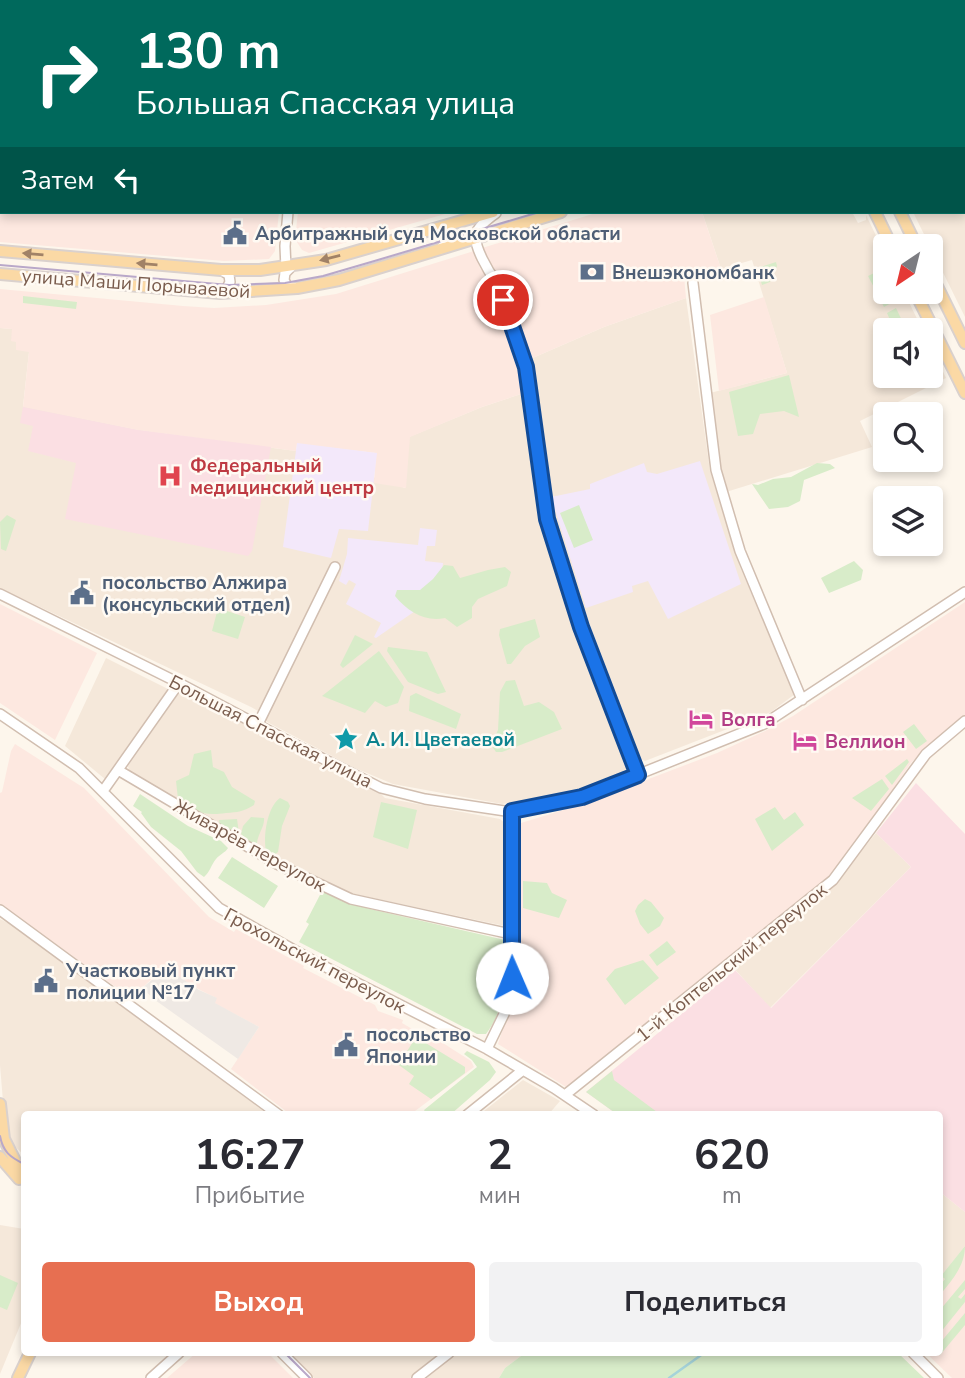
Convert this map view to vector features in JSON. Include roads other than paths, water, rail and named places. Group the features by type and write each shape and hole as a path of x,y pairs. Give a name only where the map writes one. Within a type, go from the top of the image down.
{"main road":[{"name":"улица Маши Порываевой","path":"0,274 220,293 297,288 340,280 555,214"},
{"path":"876,214 886,234"},
{"path":"901,214 911,234"},
{"name":"улица Маши Порываевой","path":"0,251 221,270 289,267 326,260 434,229 465,216"},
{"path":"943,298 965,343"},
{"path":"921,304 965,393"},
{"path":"0,1104 4,1139 20,1164"},
{"path":"0,1157 21,1179"},
{"path":"18,1378 29,1356"}],"street":[{"path":"288,214 285,246 289,267 284,280 287,286 297,288"},
{"path":"493,214 478,230 476,239 485,267 496,282"},
{"path":"434,229 440,230 446,237 439,250"},
{"path":"220,293 230,282 229,275 221,270"},
{"path":"693,283 716,470 740,551 802,700"},
{"path":"503,300 523,354 547,519 581,627 638,775"},
{"path":"258,724 335,567"},
{"name":"Большая Спасская улица","path":"0,594 381,788 425,799 512,811 582,797 764,724 965,592"},
{"path":"103,791 179,683"},
{"name":"Грохольский переулок","path":"0,713 79,768 205,897 226,913 486,1049 588,1111"},
{"name":"1-й Коптельский переулок","path":"565,1095 833,880 926,754 965,721"},
{"name":"Живарёв переулок","path":"118,770 277,864 329,890 351,899 511,934"},
{"path":"486,1049 501,1020 509,998 512,978 512,811"},
{"path":"0,910 273,1111"},
{"path":"472,1111 523,1070"},
{"path":"0,1157 20,1164"},
{"path":"150,1378 176,1356"},
{"path":"285,1356 307,1378"},
{"path":"417,1378 445,1356"},
{"path":"916,1356 938,1378"}],"waterway":[{"path":"669,1378 700,1356"}],"tunnel":[{"path":"496,282 503,300"}],"tram line":[{"path":"0,265 229,285 285,283 323,276 532,214"},
{"path":"0,1136 8,1153 21,1162"},
{"path":"288,1356 310,1378"}],"place":[{"name":"Арбитражный суд Московской области","path":"235,233"},
{"name":"Внешэкономбанк","path":"592,272"},
{"name":"Федеральный медицинский центр","path":"170,476"},
{"name":"посольство Алжира (консульский отдел)","path":"82,593"},
{"name":"Волга","path":"701,719"},
{"name":"А. И. Цветаевой","path":"346,739"},
{"name":"Веллион","path":"805,741"},
{"name":"Участковый пункт полиции №17","path":"46,981"},
{"name":"посольство Японии","path":"346,1045"}]}
